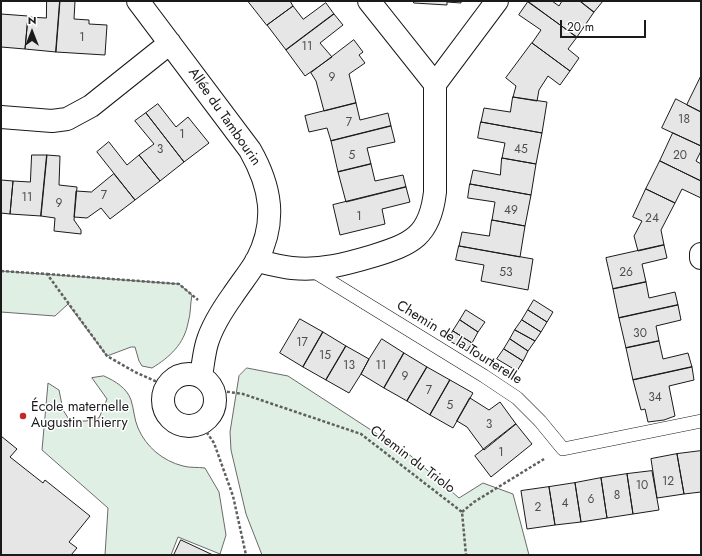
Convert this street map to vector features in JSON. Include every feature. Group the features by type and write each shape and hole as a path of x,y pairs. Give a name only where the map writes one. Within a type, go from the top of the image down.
{"street":[{"name":"Allée du Tambourin","path":"138,1 250,150 264,178 268,195 270,222 263,246 256,261 217,320 207,343 207,383 216,400 214,409 209,417 201,424"},
{"path":"369,1 435,84"},
{"path":"256,261 291,268 325,268 341,265 400,247 411,241 420,233 428,222 433,208 435,192 435,84 497,1"},
{"path":"1,117 52,120 67,119 91,106 170,43"},
{"path":"201,424 182,426 173,421 166,414 163,405 163,395 166,386 181,374 191,373 207,383"}],"lane":[{"name":"Chemin de la Tourterelle","path":"308,268 484,376 517,398 540,421 563,448"},
{"path":"563,448 701,421"}],"path":[{"path":"1,271 179,284 217,320"},
{"path":"47,274 107,356 134,372 166,386"},
{"name":"Chemin du Triolo","path":"207,383 362,434 462,512 466,555"},
{"path":"201,424 214,443 233,496 246,555"},
{"path":"462,512 474,502 563,448"}],"green space":[{"path":"1,271 179,284 192,295 190,316 186,331 180,344 165,359 152,368 142,366 135,347 131,347 107,356 68,304 55,316 1,312"},
{"path":"247,368 288,376 411,456 459,498 483,483 513,494 529,555 262,555 246,514 231,450 230,432 239,376"},
{"path":"104,376 124,388 127,392 131,400 138,428 141,435 150,447 162,457 176,464 186,467 205,468 219,492 226,535 220,554 178,537 171,555 105,555 108,508 42,450 48,383 59,390 63,410 70,421 86,421 99,418 107,399 92,378"}],"building":[{"path":"47,1 60,1 56,52 25,49 28,17 46,18"},
{"path":"60,1 75,1 74,19 89,20 89,24 107,25 105,55 56,52"},
{"path":"248,1 290,1 293,6 267,25"},
{"path":"414,1 461,1 461,3 447,2 447,5 414,3"},
{"path":"528,1 552,1 559,6 562,1 580,1 594,12 577,37"},
{"path":"580,1 603,1 594,12"},
{"path":"528,2 577,37 568,49 579,58 570,71 532,43 541,30 519,15"},
{"path":"326,3 334,14 286,50 267,25 293,6 303,19"},
{"path":"1,14 28,16 25,49 1,47"},
{"path":"334,14 343,25 320,43 332,57 305,76 286,50"},
{"path":"354,40 363,52 359,55 365,63 349,74 356,103 324,111 316,81 311,73"},
{"path":"532,43 570,71 560,85 548,76 539,90 537,101 513,97 516,86 506,78"},
{"path":"701,76 701,112 687,105"},
{"path":"513,97 547,102 542,133 481,122 484,108 510,112"},
{"path":"676,99 701,112 701,146 662,128"},
{"path":"356,103 360,120 388,113 391,126 331,141 327,128 309,132 305,116"},
{"path":"158,104 176,127 188,117 209,143 184,162 146,113"},
{"path":"146,113 184,162 160,181 139,155 154,144 135,121"},
{"path":"481,122 542,133 536,164 502,158 505,143 478,138"},
{"path":"391,126 395,142 367,148 371,164 338,172 331,141"},
{"path":"673,133 701,146 701,151 696,161 701,164 701,181 660,161"},
{"path":"109,142 127,165 139,155 160,181 135,200 97,152"},
{"path":"32,155 47,155 41,216 10,214 13,181 30,182"},
{"path":"47,155 60,156 59,185 77,187 74,220 81,230 81,234 54,231 55,218 41,216"},
{"path":"502,158 536,164 531,195 470,184 473,170 500,175"},
{"path":"660,161 701,181 701,198 682,189 675,203 646,189"},
{"path":"371,164 375,181 403,175 406,187 346,202 338,172"},
{"path":"114,174 135,200 110,219 101,208 87,218 74,217 76,191 91,192"},
{"path":"1,180 13,181 10,214 1,213"},
{"path":"470,184 531,195 525,226 492,220 495,202 468,198"},
{"path":"406,187 410,202 382,209 385,224 340,235 333,205"},
{"path":"646,189 675,203 661,230 664,245 638,251 634,236 642,221 633,217"},
{"path":"492,220 525,226 520,257 459,246 462,232 489,236"},
{"path":"664,245 667,258 642,264 646,282 613,289 606,258"},
{"path":"459,246 533,259 528,290 481,281 484,265 456,260"},
{"path":"646,282 649,298 675,292 678,305 619,318 613,289"},
{"path":"534,300 553,312 547,322 528,310"},
{"path":"678,305 681,320 656,326 659,341 626,348 619,318"},
{"path":"466,310 485,322 478,332 460,320"},
{"path":"528,310 547,322 541,332 522,320"},
{"path":"300,319 323,332 303,367 280,353"},
{"path":"460,320 478,332 472,343 453,331"},
{"path":"522,320 541,332 535,341 515,330"},
{"path":"515,330 535,341 528,351 510,339"},
{"path":"453,331 472,343 467,351 448,340"},
{"path":"323,332 346,346 326,380 303,367"},
{"path":"382,339 404,353 384,388 361,374"},
{"path":"510,339 528,351 523,361 504,349"},
{"path":"659,341 663,359 688,353 692,367 633,380 626,348"},
{"path":"346,346 369,359 349,393 326,380"},
{"path":"504,349 523,361 517,371 497,359"},
{"path":"404,353 427,367 407,401 384,388"},
{"path":"427,367 450,380 430,415 407,401"},
{"path":"692,367 694,380 669,386 675,416 664,420 648,422 645,409 641,410 633,380"},
{"path":"450,380 473,393 453,428 430,415"},
{"path":"470,398 489,410 500,402 516,424 484,450 467,427 457,421"},
{"path":"516,424 532,444 491,477 475,456"},
{"path":"1,436 17,449 10,457 43,483 45,480 90,516 69,542 77,548 71,555 1,555"},
{"path":"701,451 701,492 684,494 677,454"},
{"path":"677,454 684,494 657,498 651,459"},
{"path":"652,471 659,510 633,514 627,474"},
{"path":"627,474 633,514 607,518 601,478"},
{"path":"601,478 607,518 581,522 575,483"},
{"path":"575,483 581,522 555,525 549,487"},
{"path":"549,487 555,525 527,529 521,491"},
{"path":"181,540 213,555 174,555"}],"place":[{"name":"École maternelle Augustin Thierry","path":"23,416"}]}
